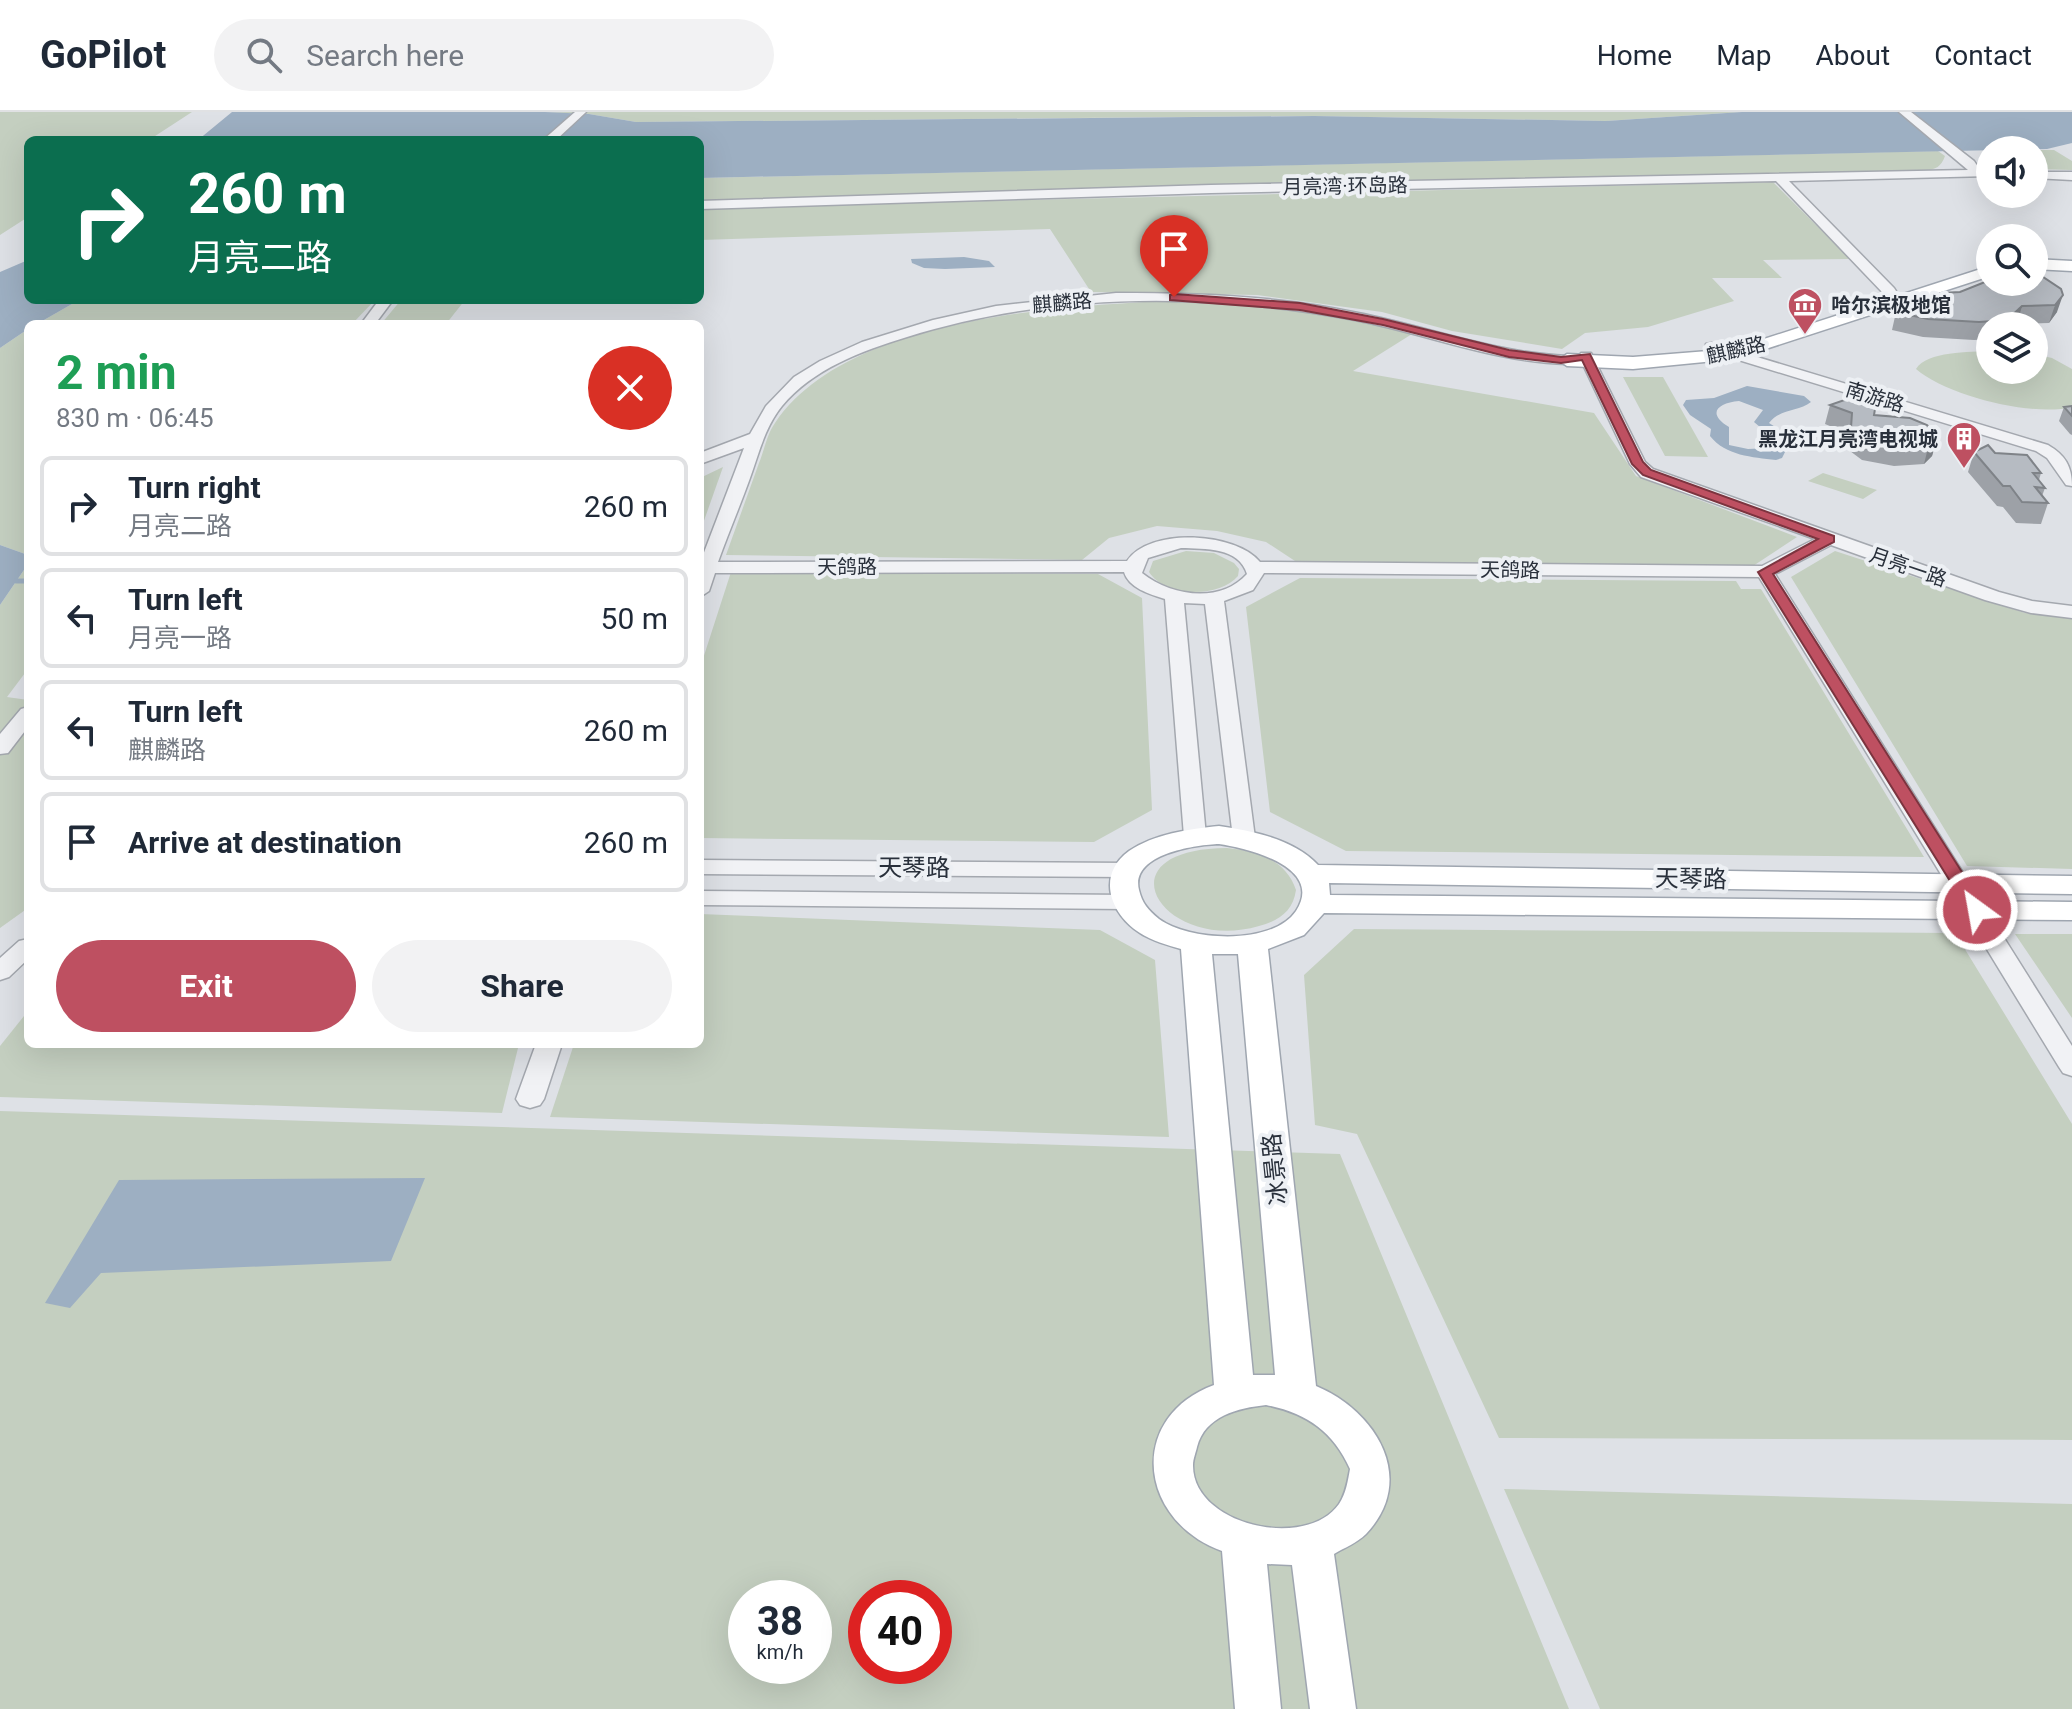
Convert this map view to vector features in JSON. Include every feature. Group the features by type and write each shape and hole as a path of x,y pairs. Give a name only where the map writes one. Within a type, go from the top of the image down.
{"main road":[{"name":"麒麟路","path":"1580,359 1711,347 1976,265"},
{"path":"2048,266 2072,269"},
{"path":"2048,270 2072,269"},
{"name":"麒麟路","path":"1580,359 1658,362 1735,354 1976,276"},
{"path":"1195,836 1244,838 1272,846 1294,858 1312,889 1304,921 1282,936 1252,944 1196,943 1165,934 1142,920 1127,902 1123,885 1128,870 1143,854 1166,842 1195,836"},
{"name":"天琴路","path":"1312,889 1960,883 2072,885"},
{"name":"天琴路","path":"1312,889 2072,911"},
{"path":"1196,943 1235,1392"},
{"name":"冰景路","path":"1252,944 1297,1394"},
{"path":"1266,1389 1297,1394 1325,1407 1348,1426 1371,1469 1364,1501 1349,1523 1325,1540 1294,1548 1261,1548 1229,1538 1201,1520 1182,1497 1170,1466 1175,1444 1187,1421 1208,1403 1235,1392 1266,1389"},
{"path":"1243,1542 1258,1709"},
{"path":"1311,1543 1333,1709"}],"street":[{"path":"554,136 581,112"},
{"path":"1904,112 1973,168"},
{"name":"月亮湾·环岛路","path":"704,205 1211,189 1901,176 1976,169"},
{"path":"2048,175 2072,176"},
{"path":"1780,178 1889,291"},
{"name":"麒麟路","path":"704,578 757,437 776,402 796,383 856,350 948,320 1056,303 1174,297 1272,303 1360,317 1509,353 1580,359"},
{"name":"南游路","path":"1711,347 2046,451 2072,452"},
{"name":"月亮一路","path":"1580,359 1638,464 1647,473 2010,602 2072,612"},
{"path":"704,457 757,437"},
{"path":"2046,451 2053,455 2072,481"},
{"path":"1829,539 1765,572 2072,1067"},
{"path":"1191,543 1236,551 1256,567 1252,583 1214,598 1174,597 1141,584 1133,575 1131,566 1148,550 1191,543"},
{"name":"天鸽路","path":"707,568 1131,566"},
{"name":"天鸽路","path":"1256,567 1765,572"},
{"path":"1174,597 1195,836"},
{"path":"1214,598 1244,838"},
{"path":"0,748 24,718"},
{"name":"天琴路","path":"704,867 1128,870"},
{"name":"天琴路","path":"704,898 1127,902"},
{"path":"0,972 24,950"},
{"path":"530,1099 548,1048"}],"green space":[{"path":"0,112 192,112 155,136 24,136 24,220 0,235"},
{"path":"545,112 1742,112 1606,121 1311,116 636,122 589,114"},
{"path":"2048,150 2054,150 2072,161 2072,170 2048,169"},
{"path":"1938,151 1945,156 1942,163 1925,171 704,202 704,178"},
{"path":"1773,182 1850,259 1763,260 1782,278 1712,278 1734,301 1648,327 1585,333 1562,349 1452,331 1382,312 1257,295 1091,292 1050,229 704,240 704,208"},
{"path":"1164,301 1254,306 1336,316 1412,334 1353,371 1594,413 1636,476 1797,537 1753,566 1295,561 1266,542 1217,531 1157,526 1109,538 1082,560 726,555 775,423 807,388 849,361 899,340 953,325 1065,308"},
{"path":"72,304 371,304 356,320 44,320"},
{"path":"398,304 462,304 449,320 384,320"},
{"path":"24,332 24,554 0,545 0,348"},
{"name":"哈尔滨极地馆","path":"1976,351 1976,384 2048,384 2048,357 2052,358 2072,369 2072,407 2036,409 1991,402 1948,388 1916,369 1929,359"},
{"path":"1623,377 1663,377 1708,457 1665,456"},
{"path":"723,467 704,521 704,476"},
{"path":"1823,473 1877,490 1863,499 1808,481"},
{"path":"1186,551 1214,553 1234,563 1239,569 1238,576 1218,588 1193,592 1167,587 1149,572 1153,561"},
{"path":"1835,551 2025,613 2072,618 2072,869 1967,866 1791,577"},
{"path":"24,570 24,674 7,697 24,699 24,911 0,928 0,605"},
{"path":"731,572 1098,574 1142,598 1152,810 1094,842 704,838 704,656"},
{"path":"1300,578 1736,581 1741,589 1761,589 1924,857 1346,851 1270,812 1246,607"},
{"path":"1227,848 1259,854 1285,871 1296,890 1292,904 1284,914 1259,926 1225,931 1195,926 1172,914 1158,898 1154,881 1163,865 1187,853"},
{"path":"704,914 1100,930 1155,960 1169,1137 550,1117 573,1048 704,1048"},
{"path":"1354,929 1955,933 2072,1124 2072,1440 1499,1438 1357,1134 1315,1125 1304,975"},
{"path":"2015,934 2072,934 2072,1018"},
{"path":"24,1016 24,1048 518,1048 502,1113 0,1097 0,1046"},
{"path":"0,1111 1340,1154 1569,1709 0,1709"},
{"path":"1504,1489 2072,1504 2072,1709 1600,1709"}],"water":[{"path":"232,112 545,112 589,114 636,122 1314,116 1606,121 1742,112 2072,112 2072,143 2048,149 2048,136 1976,136 1976,151 704,178 704,136 203,136"},
{"path":"964,257 989,261 995,267 924,268 912,263 911,259"},
{"path":"24,262 24,304 72,304 44,320 24,320 24,332 0,348 0,272"},
{"path":"1747,386 1804,396 1811,402 1778,415 1769,423 1783,432 1788,446 1782,458 1776,460 1724,448 1710,436 1711,429 1690,415 1683,405 1686,400 1714,398","holes":["1739,401 1763,410 1754,422 1767,433 1769,448 1748,449 1729,445 1729,427 1717,413 1721,406"]},
{"path":"0,545 24,554 24,570 0,605"},
{"path":"425,1178 391,1261 101,1273 70,1308 45,1303 119,1180"}],"building":[{"path":"2048,280 2061,289 2063,295 2055,305 2022,306 2016,312 1976,312 1976,322 1928,319 1896,312 1932,301 1941,293 1960,292 1976,286 1976,296 2048,296"},
{"path":"1853,397 1876,403 1874,415 1910,418 1927,425 1938,436 1929,444 1900,446 1867,440 1851,428 1852,413 1830,405"},
{"path":"1988,445 1995,453 2027,455 2041,473 2033,473 2045,488 2035,487 2048,503 2022,502 2010,486 2003,486 1974,452"}],"waterway":[{"path":"16,581 24,581"}],"place":[{"name":"哈尔滨极地馆","path":"1805,336"},
{"name":"黑龙江月亮湾电视城","path":"1964,470"}],"route":[{"path":"1174,297 1248,301 1329,311 1458,342 1549,359 1567,360 1586,356 1638,464 1647,473 1829,539 1765,572 1977,910"}]}
